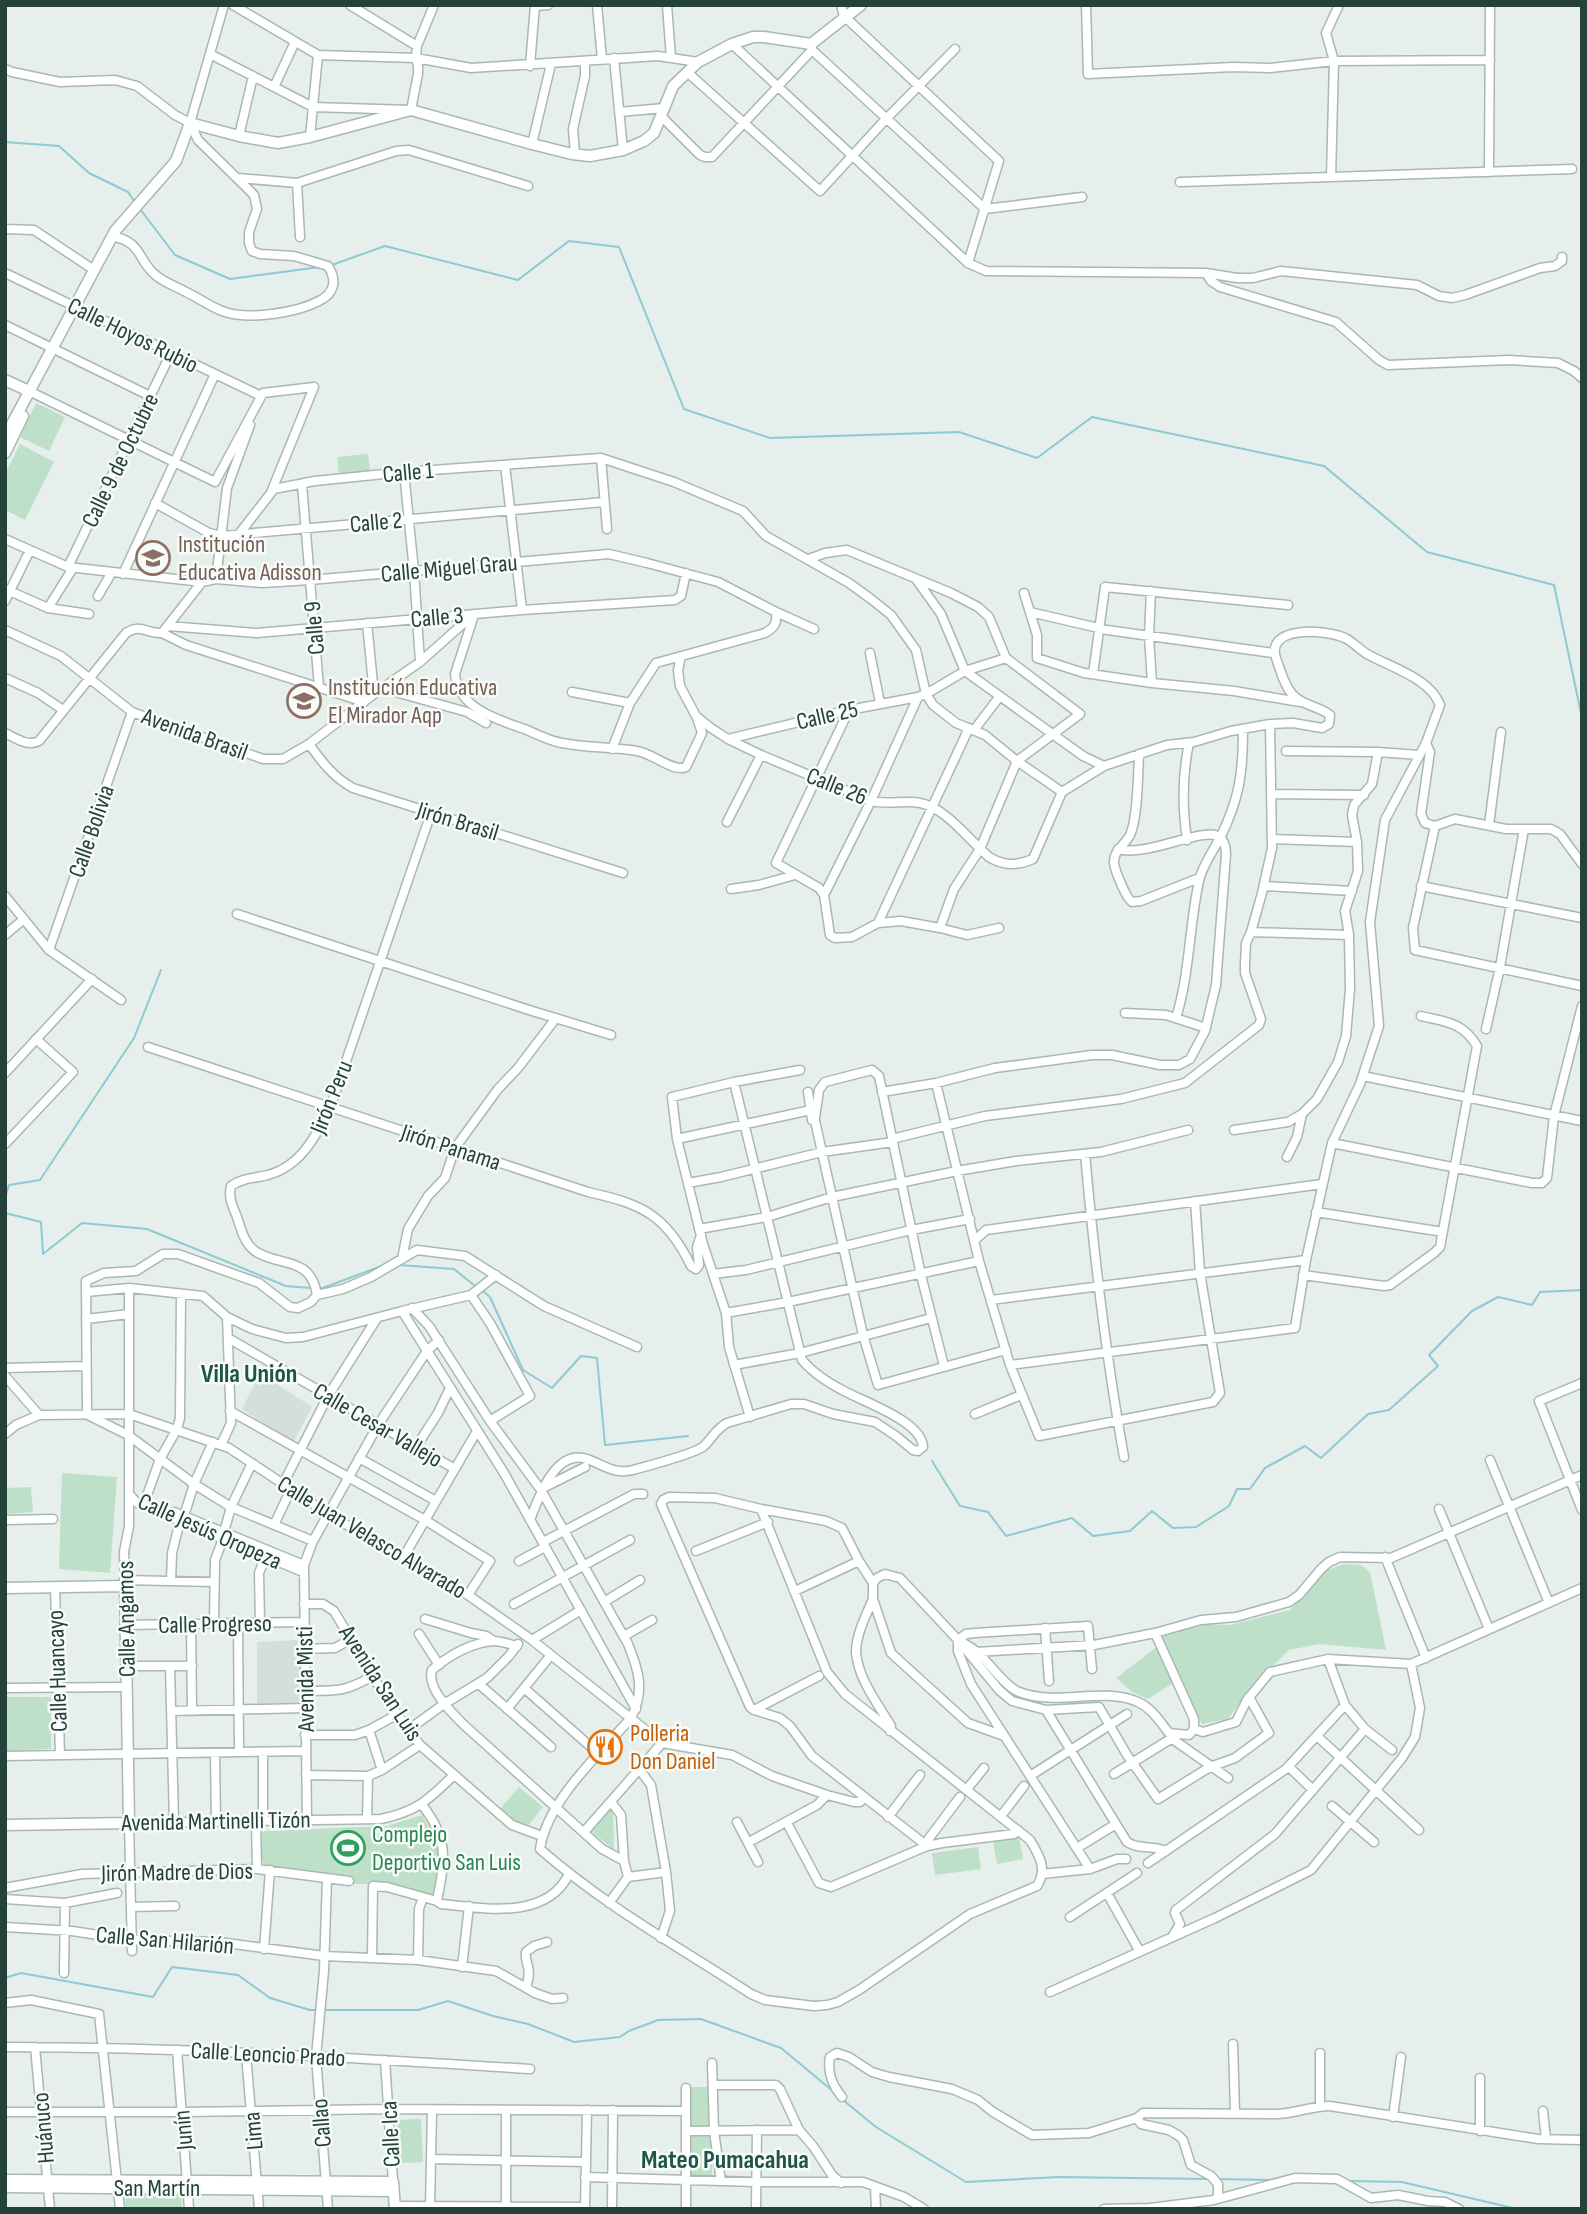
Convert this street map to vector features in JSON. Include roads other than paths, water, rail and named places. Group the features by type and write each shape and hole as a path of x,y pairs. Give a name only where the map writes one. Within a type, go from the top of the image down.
{"street":[{"path":"5,437 112,236 163,178 179,155 225,5"},
{"path":"233,5 318,55 416,58 471,68 658,56 698,62"},
{"path":"350,5 417,46"},
{"path":"411,110 418,74 417,46 434,5"},
{"path":"530,66 535,6 548,5"},
{"path":"597,5 602,59"},
{"path":"667,5 671,58"},
{"path":"841,5 844,16 999,160 968,263"},
{"path":"619,112 662,112 705,158 712,157 779,86 811,47 844,16 861,5"},
{"path":"1086,5 1088,74 1233,67 1270,68 1334,61 1490,60"},
{"path":"1331,177 1334,61 1326,33 1339,5"},
{"path":"1489,172 1490,5"},
{"path":"210,54 313,107 411,110 532,144 590,156 623,150 644,141 653,133 674,86 698,62 732,44 753,37 764,37 811,47 885,120 985,209 1082,197"},
{"path":"274,87 295,42"},
{"path":"732,44 968,263 986,271 1206,273 1237,278 1253,278 1281,271 1417,285 1439,296 1452,298 1540,268 1555,266 1562,261 1562,257"},
{"path":"687,72 820,191 885,120 956,49"},
{"path":"310,137 318,55"},
{"path":"614,58 623,150"},
{"path":"575,154 573,128 585,76 585,61"},
{"path":"532,144 551,64"},
{"path":"5,69 60,82 115,80 137,86 190,123 278,143 411,110"},
{"path":"239,136 253,76"},
{"path":"112,236 126,239 134,245 156,276 223,312 242,316 300,308 324,299 333,288 335,276 328,266 294,256 252,251 249,243 250,232 257,209 254,195 198,140 190,123"},
{"path":"238,178 297,183 396,150 409,150 528,186"},
{"path":"1180,182 1572,169"},
{"path":"297,183 300,237"},
{"path":"5,229 34,230 94,270"},
{"name":"Calle Hoyos Rubio","path":"5,273 261,396"},
{"path":"1206,273 1211,281 1220,287 1336,322 1388,365 1509,360 1558,363 1582,378"},
{"path":"5,325 150,396"},
{"name":"Calle 9 de Octubre","path":"48,608 71,568 171,353"},
{"path":"123,574 215,374"},
{"path":"5,380 215,482 263,393 314,387 272,490 239,534"},
{"path":"5,453 29,404 31,392"},
{"path":"216,579 227,488 261,396"},
{"path":"607,529 601,458 674,482 743,512 766,536 849,583 891,615 916,650 922,696 824,895"},
{"name":"Calle 1","path":"272,490 314,481 404,472 601,458"},
{"path":"505,465 522,610"},
{"path":"280,471 281,477 290,487"},
{"path":"404,472 421,662"},
{"name":"Calle 9","path":"302,485 319,687"},
{"name":"Calle 2","path":"221,536 604,502"},
{"path":"155,503 209,533 221,536"},
{"name":"Calle Miguel Grau","path":"5,539 71,568 202,582 216,579 262,583 310,580 609,554 718,582 814,629"},
{"path":"5,601 8,590 30,550"},
{"path":"809,559 825,553 847,550 915,577 978,607 989,617 1006,658 1080,714 1017,761 980,849 954,889 940,928"},
{"path":"98,596 112,572"},
{"name":"Calle 3","path":"168,626 257,633 418,618 677,600 681,596 686,573"},
{"path":"915,577 941,614 965,671 1083,756 1104,766"},
{"path":"162,633 202,582"},
{"path":"1093,674 1105,587 1288,605"},
{"path":"8,590 48,608 89,614"},
{"path":"1152,591 1149,636 1152,683"},
{"path":"932,806 980,849 1000,863 1008,865 1033,859 1062,792 1104,766 1167,745 1189,743 1243,729 1293,723 1322,728 1329,724 1330,715 1322,709 1303,703 1234,691 1093,674 1037,657 1037,635 1024,593"},
{"path":"612,749 630,703 656,663 765,634 775,627 776,612"},
{"path":"1030,612 1100,628 1273,653"},
{"path":"309,744 421,662 474,614"},
{"path":"474,614 455,674 459,692 478,710 493,717 560,743 639,751 682,769 686,767 702,733 696,716"},
{"path":"367,623 374,694"},
{"path":"5,733 33,744 39,741 126,633 141,628 364,702"},
{"name":"Avenida Brasil","path":"5,630 61,656 132,712 263,759 283,759 309,744"},
{"path":"1010,1365 1295,1328 1306,1260 1332,1143 1363,1076 1379,1026 1370,922 1385,820 1426,743 1440,705 1437,697 1398,667 1369,655 1345,639 1327,633 1304,632 1286,635 1276,643 1273,653 1288,688 1303,703"},
{"path":"870,653 880,703"},
{"name":"Calle 26","path":"681,656 678,670 680,686 696,716 728,739 871,801 932,806"},
{"path":"922,696 965,671 1006,658"},
{"path":"5,678 38,693 63,710"},
{"path":"386,686 399,693 467,712 486,723"},
{"path":"572,692 630,703"},
{"path":"922,696 956,723 985,735 1062,792"},
{"name":"Calle 25","path":"728,739 880,703 922,696"},
{"path":"878,923 971,729 1000,696"},
{"path":"467,712 469,702"},
{"path":"849,710 776,863 818,888 824,895 830,935 835,938 852,937 878,923 901,921 967,935 999,928"},
{"name":"Calle Bolivia","path":"49,950 132,712"},
{"path":"688,1183 822,1152 892,1141 985,1116 1121,1099 1185,1083 1195,1077 1259,1025 1261,1019 1245,973 1246,943 1264,886 1272,839 1270,724"},
{"path":"1176,1018 1184,991 1199,878 1237,797 1243,770 1243,729"},
{"path":"1489,825 1502,732"},
{"path":"1186,839 1183,773 1189,743"},
{"path":"1426,743 1430,752 1420,814 1425,823 1434,826 1455,819 1506,829 1551,829 1560,834 1582,864"},
{"name":"Jirón Brasil","path":"309,744 327,769 353,788 623,873"},
{"path":"1286,751 1419,755"},
{"path":"1234,1130 1288,1122 1302,1114 1317,1099 1338,1062 1346,1036 1350,989 1349,935 1345,911 1359,871 1352,816 1354,805 1364,795 1375,776 1378,752"},
{"path":"1139,754 1134,819 1130,836 1118,849 1114,863 1126,898 1132,902 1199,878"},
{"path":"727,822 761,755"},
{"path":"1271,794 1364,795"},
{"name":"Jirón Peru","path":"317,1295 315,1283 304,1270 291,1262 265,1256 246,1241 229,1195 231,1186 239,1181 278,1171 307,1149 330,1108 431,813"},
{"path":"1434,826 1413,928 1415,950 1582,986"},
{"path":"1486,1029 1500,967 1524,829"},
{"path":"882,1092 936,1083 995,1068 1092,1055 1112,1055 1160,1065 1179,1065 1190,1059 1206,1028 1216,985 1225,845 1220,837 1210,833 1138,852 1118,849"},
{"path":"1272,839 1357,842"},
{"path":"731,890 795,875"},
{"path":"1264,886 1352,891"},
{"path":"1421,886 1582,918"},
{"path":"5,896 49,950 121,1000"},
{"path":"237,914 611,1035"},
{"path":"5,935 24,919"},
{"path":"1251,932 1349,935"},
{"path":"5,1073 92,979"},
{"path":"1332,1143 1542,1183 1546,1178 1554,1116 1582,1006"},
{"path":"1125,1013 1166,1015 1206,1028"},
{"path":"1303,1275 1390,1285 1434,1253 1442,1242 1453,1167 1478,1046 1469,1033 1457,1025 1420,1016"},
{"path":"401,1259 408,1229 428,1196 445,1178 455,1148 498,1089 518,1069 556,1018"},
{"path":"5,1144 73,1072 36,1039"},
{"name":"Jirón Panama","path":"148,1047 587,1192 636,1205 651,1213 669,1231 691,1266 696,1269 699,1265 700,1232"},
{"path":"750,1417 729,1347 726,1313 700,1232 677,1139 672,1097 800,1070"},
{"path":"944,1366 921,1275 879,1076 872,1070 825,1082 819,1090 815,1121 863,1335 878,1385 1006,1350"},
{"path":"1363,1076 1582,1121"},
{"path":"530,1520 550,1475 568,1461 588,1459 611,1470 631,1471 703,1447 721,1426 792,1404 804,1404 833,1415 875,1422 913,1450 921,1449 921,1437 915,1429 827,1381 808,1366 800,1353 734,1082"},
{"path":"936,1083 990,1300 1010,1365 1039,1436 1213,1402 1220,1393 1200,1273 1195,1201"},
{"path":"808,1092 812,1120 815,1121"},
{"path":"677,1139 811,1110"},
{"path":"1287,1157 1297,1137 1302,1114"},
{"path":"700,1232 767,1217 832,1197 1016,1161 1101,1152 1188,1130"},
{"path":"1085,1154 1124,1457"},
{"path":"975,1240 986,1230 1322,1184"},
{"path":"1316,1212 1443,1232"},
{"path":"713,1274 746,1270 843,1245 970,1219"},
{"path":"313,1541 231,1507 194,1484 128,1435 87,1414 86,1281 104,1273 136,1271 163,1254 178,1254 259,1283 290,1307 298,1308 311,1302 317,1295 343,1289 371,1277 417,1250 465,1256 544,1306 637,1347"},
{"path":"990,1300 1306,1260"},
{"path":"726,1313 979,1261"},
{"path":"86,1292 129,1288 203,1296 227,1317 252,1329 286,1338 303,1337 476,1291 496,1275"},
{"name":"Calle Angamos","path":"129,1288 129,1526 124,1552 124,1583 132,1951"},
{"path":"476,1291 490,1323 530,1396 490,1421"},
{"path":"129,1526 177,1429 181,1406 181,1294"},
{"path":"412,1308 429,1326 490,1421 542,1489 624,1636 635,1662 640,1699 633,1714 555,1807 542,1836 540,1849 610,1903 751,1994 765,2000 827,2006 859,1990 970,1914 1037,1886 1043,1869 1040,1856 1030,1840 845,1694 827,1672 761,1508"},
{"path":"402,1311 544,1544 633,1714"},
{"path":"86,1319 129,1314"},
{"path":"171,1581 172,1553 194,1484 231,1423 227,1317"},
{"path":"274,1525 301,1452 328,1396 377,1318"},
{"path":"734,1365 800,1353 931,1318"},
{"name":"Calle Cesar Vallejo","path":"228,1338 455,1469"},
{"name":"Avenida Misti","path":"307,1820 304,1568 313,1541 378,1425 427,1351 439,1340"},
{"path":"5,1368 86,1366"},
{"path":"5,1376 39,1415 16,1425 5,1434"},
{"path":"1582,1383 1539,1401 1582,1510"},
{"path":"416,1447 450,1388"},
{"path":"975,1414 1021,1395"},
{"path":"230,1411 425,1520 490,1561 468,1595"},
{"name":"Calle Juan Velasco Alvarado","path":"39,1415 129,1414 229,1448 328,1514 468,1595 633,1714 662,1743"},
{"path":"403,1558 477,1431"},
{"path":"359,1458 436,1502"},
{"path":"1490,1460 1549,1603"},
{"path":"214,1623 215,1560 231,1507 252,1463"},
{"path":"542,1489 585,1467"},
{"path":"976,1651 1091,1645 1155,1633 1201,1620 1236,1617 1289,1602 1299,1595 1321,1569 1340,1557 1391,1558 1582,1475"},
{"name":"Calle Jesús Oropeza","path":"129,1494 140,1501 304,1568"},
{"path":"519,1561 564,1531 634,1494 643,1494"},
{"path":"925,1845 812,1756 790,1726 780,1718 750,1707 661,1503 663,1500 669,1497 715,1498 826,1521 842,1528 873,1583 873,1600 891,1653 968,1723 1004,1736"},
{"path":"1439,1509 1489,1629"},
{"path":"5,1520 52,1519"},
{"path":"696,1551 768,1522"},
{"name":"Calle Jesús Oropeza","path":"223,1535 265,1556 304,1568"},
{"path":"514,1604 630,1540"},
{"path":"260,1623 259,1573 265,1556"},
{"path":"1385,1558 1426,1658"},
{"path":"795,1591 859,1561"},
{"path":"873,1583 881,1575 900,1578 958,1640 999,1690 1012,1701 1046,1710 1099,1707 1158,1799 1210,1767 1235,1758 1269,1732 1249,1697"},
{"path":"604,1602 640,1580"},
{"path":"5,1588 171,1581 214,1582"},
{"name":"Calle Huancayo","path":"55,1587 60,1755"},
{"path":"1194,1729 1203,1732 1236,1722 1249,1697 1270,1672 1328,1659 1410,1664 1582,1588"},
{"path":"873,1600 856,1651 870,1693 891,1726 890,1731"},
{"name":"Avenida San Luis","path":"303,1604 323,1604 331,1608 420,1745 512,1825 542,1836"},
{"path":"408,1730 444,1704 488,1678 517,1646 581,1611"},
{"path":"425,1619 517,1646"},
{"path":"624,1636 652,1620"},
{"name":"Calle Progreso","path":"125,1625 304,1622"},
{"path":"238,1623 239,1752"},
{"path":"191,1624 192,1711"},
{"path":"1090,1869 971,1684 958,1651 958,1640 965,1634 1087,1626 1093,1669"},
{"path":"1045,1628 1049,1681"},
{"path":"1114,1774 1174,1736 1189,1735 1194,1729 1194,1719 1155,1633"},
{"path":"419,1634 439,1665"},
{"name":"Calle Progreso","path":"304,1648 335,1648 351,1639"},
{"path":"958,1640 976,1651 1017,1692 1053,1698 1103,1696 1139,1703 1152,1712 1169,1733 1210,1767 1228,1778"},
{"path":"494,1641 453,1654 432,1670 430,1677 444,1704 602,1849 624,1861"},
{"path":"507,1709 551,1655"},
{"path":"1328,1659 1345,1705 1365,1729 1392,1750"},
{"path":"1050,1992 1311,1870 1402,1758 1415,1737 1420,1708 1410,1664"},
{"path":"126,1666 192,1666"},
{"path":"170,1666 174,1822"},
{"path":"305,1691 349,1689 373,1676"},
{"path":"754,1710 819,1676"},
{"path":"478,1684 551,1747"},
{"path":"5,1688 127,1686"},
{"path":"524,1688 599,1754"},
{"path":"1148,1863 1289,1767 1345,1705"},
{"path":"171,1711 305,1708"},
{"path":"1046,1710 1127,1842 1133,1846 1157,1846 1166,1851"},
{"path":"306,1735 355,1735 398,1714"},
{"path":"1030,1776 1126,1714"},
{"path":"1172,1937 1180,1924 1175,1913 1177,1910 1265,1843 1365,1729"},
{"path":"369,1730 382,1770"},
{"path":"1317,1736 1419,1830"},
{"path":"584,1832 662,1743 732,1755 772,1776 827,1795 854,1802 860,1802 864,1798"},
{"path":"306,1775 368,1776 420,1745"},
{"path":"5,1756 306,1751"},
{"path":"257,1869 263,1752"},
{"path":"215,1753 216,1821"},
{"path":"1289,1767 1313,1790"},
{"path":"967,1789 984,1768"},
{"path":"639,1769 651,1784 666,1872 670,1911 661,1938"},
{"name":"Avenida Martinelli Tizón","path":"5,1825 381,1819 422,1805 454,1774"},
{"path":"888,1817 920,1774"},
{"path":"367,1819 368,1776"},
{"path":"1001,1816 1024,1786"},
{"path":"748,1842 787,1823 817,1805 827,1795"},
{"path":"925,1845 960,1797"},
{"path":"611,1802 621,1815 624,1861 628,1877"},
{"path":"422,1805 436,1825 444,1850 445,1860 437,1901"},
{"path":"1332,1806 1374,1842"},
{"path":"737,1822 758,1862"},
{"path":"787,1823 820,1883 831,1888 925,1845 1014,1834 1018,1830"},
{"path":"1077,1848 1116,1824"},
{"path":"1042,1874 1090,1869 1116,1859 1126,1859"},
{"name":"Jirón Madre de Dios","path":"5,1888 82,1874 257,1869 349,1881"},
{"path":"264,1950 270,1871"},
{"path":"610,1903 628,1877 666,1872"},
{"path":"1070,1917 1137,1872"},
{"path":"372,1958 373,1886 387,1887 441,1904 505,1909 545,1900 558,1892 569,1874"},
{"name":"Callao","path":"327,1878 324,1971 316,2057 328,2209"},
{"path":"5,1899 65,1903 117,1893"},
{"path":"1107,1893 1140,1952"},
{"path":"418,1960 419,1909 423,1897"},
{"path":"64,1973 65,1903"},
{"path":"131,1907 175,1906"},
{"path":"462,1967 469,1906"},
{"name":"Calle San Hilarión","path":"5,1927 64,1930 131,1940 219,1942 324,1956 418,1960 496,1971 526,1988 552,1998 563,1998"},
{"path":"526,1988 529,1977 526,1952 547,1942"},
{"path":"5,2003 31,2000 99,2014 120,2209"},
{"path":"1233,2044 1235,2113"},
{"name":"Calle Leoncio Prado","path":"5,2047 177,2050 530,2069"},
{"name":"Huánuco","path":"35,2047 50,2209"},
{"name":"Junín","path":"177,2050 189,2209"},
{"path":"842,2097 832,2085 830,2057 836,2053 849,2057 872,2072 952,2089 978,2100 1032,2135 1089,2133 1137,2118 1143,2113 1295,2113 1320,2106 1480,2131 1546,2139 1582,2140"},
{"path":"1320,2053 1320,2106"},
{"name":"Lima","path":"246,2054 259,2209"},
{"path":"1393,2117 1401,2057"},
{"name":"Calle Ica","path":"386,2060 395,2208"},
{"path":"712,2063 714,2131 721,2181"},
{"path":"1480,2078 1480,2131"},
{"path":"714,2085 776,2085 799,2130 841,2183"},
{"path":"686,2088 686,2209"},
{"path":"5,2112 389,2109 686,2111"},
{"path":"430,2207 432,2110"},
{"path":"506,2110 506,2208"},
{"path":"395,2208 585,2208 587,2110"},
{"path":"612,2209 613,2110"},
{"path":"1543,2111 1546,2139"},
{"path":"1137,2118 1141,2124 1169,2130 1183,2140 1192,2167 1212,2176 1218,2184 1218,2197 1214,2200"},
{"path":"756,2209 757,2130"},
{"path":"685,2131 799,2130"},
{"path":"431,2159 586,2162"},
{"path":"585,2177 685,2181 863,2182 904,2197 924,2209"},
{"path":"1104,2209 1150,2208 1214,2200 1295,2179 1336,2179 1371,2197 1398,2195 1446,2202 1459,2209"},
{"name":"San Martín","path":"5,2180 48,2184"},
{"name":"San Martín","path":"5,2187 48,2184 393,2186"},
{"path":"875,2187 876,2209"}],"waterway":[{"path":"5,142 59,146 89,173 128,192 135,202"},
{"path":"140,209 175,255 230,279 320,267"},
{"path":"332,265 385,246 518,280 569,241 619,247 684,409 770,438 959,432 1037,458 1092,417 1324,466 1427,552 1554,585 1582,718"},
{"path":"5,1198 9,1185 40,1180 134,1038 161,970"},
{"path":"5,1213 41,1222 43,1254 82,1223 147,1229 286,1286 311,1288"},
{"path":"320,1289 387,1264"},
{"path":"399,1265 454,1269 475,1286"},
{"path":"932,1461 960,1506 988,1512 1006,1536 1072,1518 1093,1536 1130,1531 1152,1511 1173,1528 1196,1527 1229,1506 1237,1489 1250,1489 1265,1468 1305,1446 1321,1458 1368,1414 1389,1410 1438,1366 1429,1355 1472,1311 1498,1297 1532,1305 1540,1292 1582,1290"},
{"path":"483,1291 490,1297 523,1370 552,1388 581,1356 597,1358 605,1445 688,1436"},
{"path":"5,1978 21,1973 153,1997 172,1967 238,1975 270,1998 317,2010"},
{"path":"323,2010 418,2010 448,2001 528,2024 574,2042 620,2037 658,2020 701,2019 781,2048 834,2092"},
{"path":"843,2100 876,2127 966,2182 1059,2177 1208,2179"},
{"path":"1217,2179 1274,2180"},
{"path":"1350,2181 1402,2182 1517,2209"}],"place":[{"name":"Institución Educativa Adisson","path":"153,558"},
{"name":"Institución Educativa El Mirador Aqp","path":"304,701"},
{"name":"Polleria Don Daniel","path":"605,1747"},
{"name":"Complejo Deportivo San Luis","path":"348,1848"}],"district":[{"name":"Villa Unión","path":"249,1373"},
{"name":"Mateo Pumacahua","path":"725,2159"}]}
